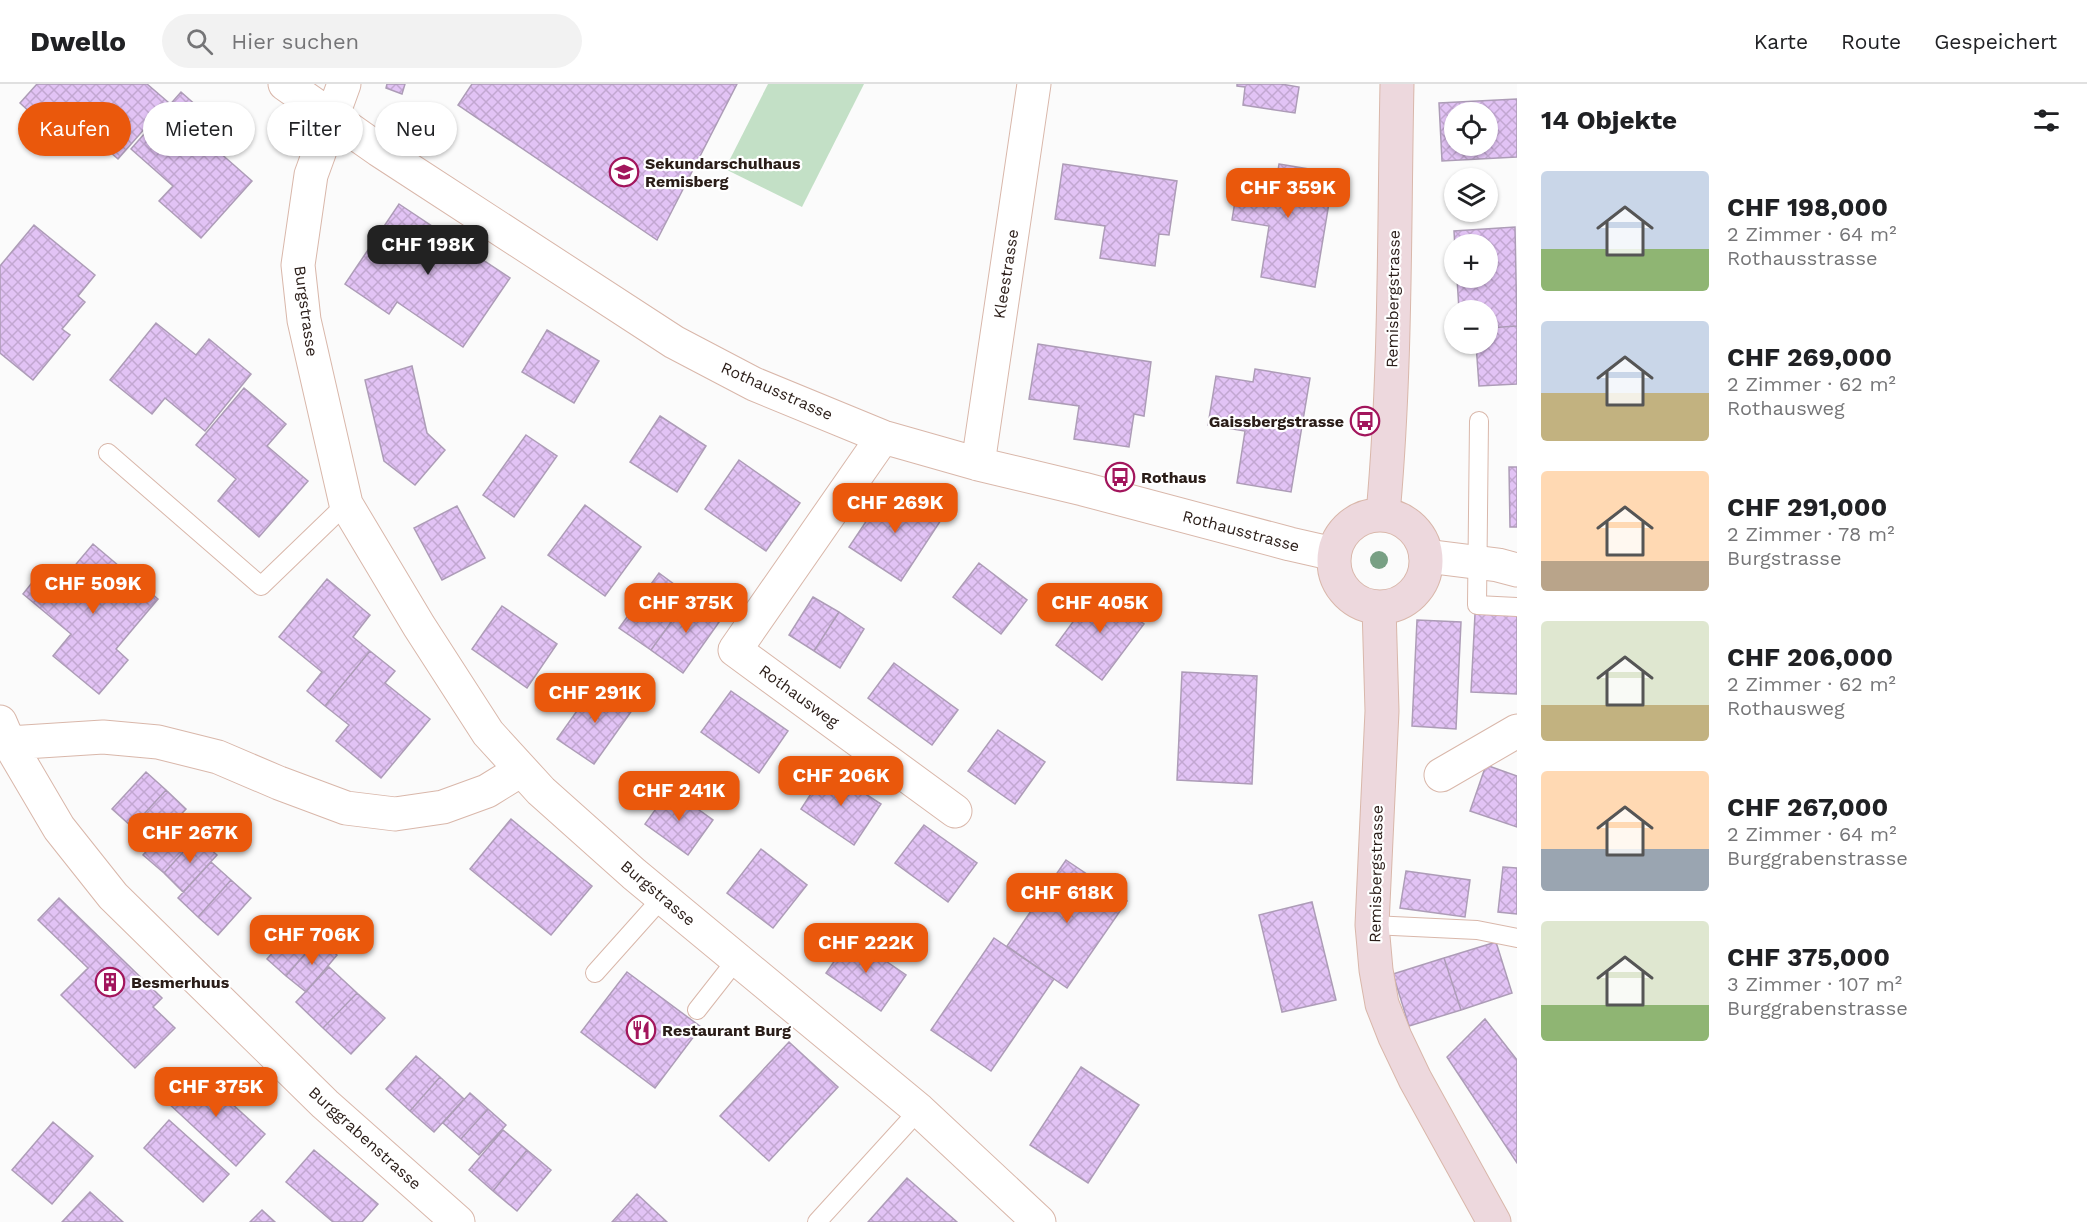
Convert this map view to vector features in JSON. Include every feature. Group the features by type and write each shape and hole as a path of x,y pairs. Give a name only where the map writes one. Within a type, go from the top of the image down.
{"street":[{"name":"Rothausstrasse","path":"285,84 310,102"},
{"path":"338,102 344,84"},
{"name":"Kleestrasse","path":"978,464 1034,84"},
{"name":"Remisbergstrasse","path":"1383,514 1391,369 1397,84"},
{"name":"Rothausstrasse","path":"363,138 674,342 754,384 883,437 978,464 1334,554"},
{"name":"Burgstrasse","path":"318,156 311,175 298,265 304,320 346,504 488,733 520,770 592,838 919,1110 1039,1222"},
{"name":"Rothausweg","path":"883,437 735,650 955,811"},
{"path":"1383,514 1399,518 1412,527 1421,540 1426,556 1425,571 1419,585 1408,597 1395,605 1379,607 1360,603 1344,591 1335,573 1334,554 1339,538 1351,525 1366,516 1383,514"},
{"path":"1426,556 1498,564 1517,570"},
{"name":"Remisbergstrasse","path":"1379,607 1382,711 1372,925 1382,1004 1395,1037 1421,1089 1494,1222"},
{"path":"1441,775 1517,731"},
{"path":"5,733 158,742 218,757 346,808 394,814 443,807 487,791 520,770"},
{"name":"Burggrabenstrasse","path":"5,733 59,828 113,896 325,1104 458,1222"}],"lane":[{"path":"1479,421 1477,605 1517,607"},
{"path":"108,453 261,586 346,504"},
{"path":"595,973 662,898"},
{"path":"1372,925 1476,930 1517,938"},
{"path":"697,1011 737,959"},
{"path":"817,1222 919,1110"}],"green space":[{"path":"768,84 864,84 802,207 725,169"}],"building":[{"path":"37,84 147,84 168,102 143,102 143,130 131,144 131,102 21,102"},
{"path":"387,84 405,84 402,94 386,88"},
{"name":"Sekundarschulhaus Remisberg","path":"472,84 737,84 657,240 458,105"},
{"path":"1237,84 1281,84 1299,87 1295,113 1243,105 1245,87 1237,86"},
{"path":"181,92 192,102 172,102"},
{"path":"1517,99 1517,157 1442,161 1439,103 1444,103 1444,156 1498,156 1498,102 1458,102"},
{"path":"143,135 143,156 224,156 252,181 201,238 159,201 173,186 131,149"},
{"path":"1063,164 1177,181 1169,235 1159,234 1155,266 1100,258 1105,226 1055,219"},
{"path":"1279,164 1334,173 1315,287 1261,277 1269,226 1232,220 1240,171 1277,177"},
{"path":"399,204 510,278 463,347 397,302 389,314 345,284"},
{"path":"34,225 95,275 78,296 85,302 62,329 70,335 33,380 0,353 0,266"},
{"path":"1515,227 1517,326 1498,327 1498,300 1458,300 1458,288 1498,288 1498,234 1454,234 1454,231"},
{"path":"156,323 196,355 209,339 251,374 205,431 165,398 152,414 110,380"},
{"path":"1517,326 1517,384 1479,386 1477,354 1498,354 1498,327"},
{"path":"547,330 599,361 574,403 522,372"},
{"path":"1038,344 1151,362 1144,416 1134,414 1129,447 1074,439 1079,406 1029,399"},
{"path":"412,366 427,433 445,450 415,485 384,461 365,380"},
{"path":"1255,369 1310,378 1291,492 1237,483 1245,431 1208,425 1216,376 1253,382"},
{"path":"244,388 286,424 267,446 308,481 259,537 218,501 236,479 196,445"},
{"path":"660,416 706,446 677,492 630,462"},
{"path":"526,435 557,456 514,517 483,495"},
{"path":"739,460 800,503 766,551 705,509"},
{"path":"1509,467 1517,467 1517,527 1510,527"},
{"path":"889,487 941,520 901,581 849,547"},
{"path":"585,505 641,547 605,596 548,555"},
{"path":"457,506 485,558 442,580 414,528"},
{"path":"93,544 158,599 116,649 128,660 99,694 53,656 71,634 23,594 39,574 56,588"},
{"path":"979,563 1027,600 1001,634 953,597"},
{"path":"659,573 690,596 651,650 619,628"},
{"path":"327,579 370,615 353,637 370,651 325,706 307,691 322,672 279,637"},
{"path":"1097,589 1144,624 1102,680 1056,645"},
{"path":"690,596 722,618 683,673 651,650"},
{"path":"813,597 839,612 814,651 789,635"},
{"path":"502,606 557,644 527,688 472,649"},
{"path":"839,612 864,629 840,668 814,651"},
{"path":"1475,614 1517,615 1517,694 1471,692"},
{"path":"1417,620 1461,622 1456,729 1412,726"},
{"path":"370,651 395,671 385,683 430,719 381,778 336,741 349,725 325,706"},
{"path":"894,663 958,710 932,745 868,698"},
{"path":"1182,672 1257,676 1252,784 1177,780"},
{"path":"596,684 633,709 594,764 557,739"},
{"path":"731,691 788,731 759,773 701,732"},
{"path":"998,730 1045,762 1015,804 968,771"},
{"path":"1486,765 1517,776 1517,827 1470,811"},
{"path":"827,769 881,804 854,845 801,809"},
{"path":"146,772 166,790 132,827 112,809"},
{"path":"670,789 713,820 688,855 645,824"},
{"path":"166,790 186,809 152,845 132,827"},
{"path":"177,818 197,837 164,873 143,855"},
{"path":"511,819 592,886 551,935 470,869"},
{"path":"924,825 977,863 948,902 895,863"},
{"path":"197,837 217,855 183,892 164,873"},
{"path":"761,849 807,885 773,928 727,893"},
{"path":"1066,860 1127,901 1067,988 1007,946"},
{"path":"211,862 231,880 198,917 178,898"},
{"path":"1503,867 1517,868 1517,914 1498,912"},
{"path":"1406,871 1470,880 1465,917 1400,908"},
{"path":"231,880 251,898 218,935 198,917"},
{"name":"Besmerhuus","path":"59,898 162,998 153,1007 175,1028 135,1068 61,995 88,968 38,920"},
{"path":"1312,902 1336,1000 1282,1012 1259,915"},
{"path":"299,923 318,939 286,976 267,959"},
{"path":"851,937 906,975 881,1011 826,973"},
{"path":"994,938 1054,979 991,1071 931,1030"},
{"path":"318,939 337,955 306,992 286,976"},
{"path":"1496,942 1512,993 1461,1010 1444,958"},
{"path":"1444,958 1461,1010 1409,1026 1393,974"},
{"path":"329,967 357,993 323,1028 296,1002"},
{"name":"Restaurant Burg","path":"627,972 701,1027 655,1088 581,1032"},
{"path":"357,993 385,1018 351,1054 323,1028"},
{"path":"1485,1019 1517,1060 1517,1163 1447,1057"},
{"path":"789,1042 838,1087 769,1161 720,1116"},
{"path":"416,1056 440,1077 410,1111 386,1089"},
{"path":"1081,1067 1139,1105 1088,1183 1030,1145"},
{"path":"195,1070 265,1134 236,1166 166,1101"},
{"path":"440,1077 464,1099 434,1132 410,1111"},
{"path":"470,1093 488,1109 461,1139 443,1123"},
{"path":"488,1109 506,1125 479,1155 461,1139"},
{"path":"169,1120 229,1174 203,1202 144,1148"},
{"path":"53,1122 93,1156 52,1204 12,1170"},
{"path":"503,1130 527,1150 493,1191 469,1170"},
{"path":"314,1150 378,1204 362,1222 333,1222 286,1182"},
{"path":"527,1150 551,1170 517,1211 493,1191"},
{"path":"907,1178 957,1222 868,1222"},
{"path":"90,1192 123,1222 62,1222"},
{"path":"637,1194 667,1222 612,1222"},
{"path":"262,1210 275,1222 250,1222"}],"place":[{"name":"Sekundarschulhaus Remisberg","path":"624,172"},
{"name":"Gaissbergstrasse","path":"1365,421"},
{"name":"Rothaus","path":"1120,477"},
{"name":"Besmerhuus","path":"110,982"},
{"name":"Restaurant Burg","path":"641,1030"}]}
